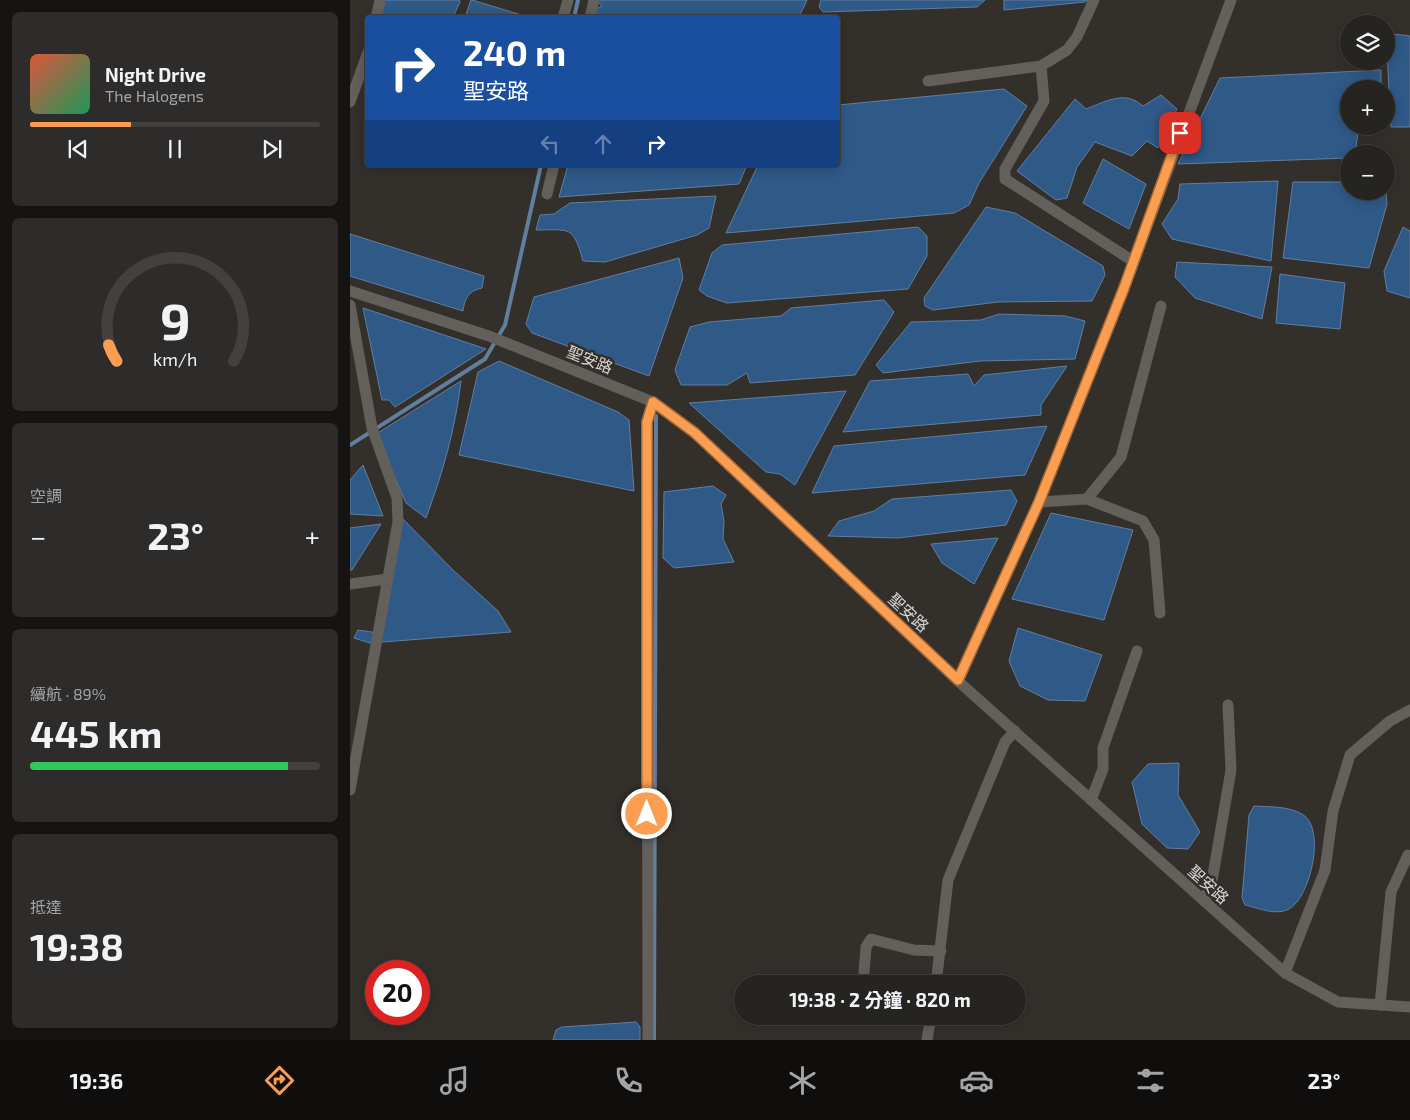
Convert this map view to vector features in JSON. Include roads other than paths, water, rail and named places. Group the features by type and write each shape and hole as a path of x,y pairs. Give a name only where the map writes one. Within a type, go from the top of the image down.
{"street":[{"path":"377,15 380,0"},
{"path":"564,15 568,0"},
{"path":"591,15 594,0"},
{"path":"928,81 1041,66 1067,50 1072,44 1094,0"},
{"path":"958,680 1039,502 1133,261 1231,0"},
{"path":"350,102 365,60"},
{"path":"1041,66 1044,101 1005,169 1005,178 1133,261"},
{"path":"548,194 554,167"},
{"name":"聖安路","path":"350,291 489,336 653,402 695,433 958,680 1285,973 1338,1002 1410,1007"},
{"path":"350,305 372,428 397,498 398,522 350,790"},
{"path":"1086,499 1121,457 1161,306"},
{"path":"648,1040 647,422 653,402"},
{"path":"1039,502 1086,499 1143,521 1154,540 1160,613"},
{"path":"350,584 388,579"},
{"path":"1091,800 1103,769 1103,748 1137,651"},
{"path":"1204,901 1212,881 1231,770 1228,705"},
{"path":"1285,973 1325,870 1333,811 1350,755 1390,721 1410,710"},
{"path":"937,975 948,880 1005,742 1015,731"},
{"path":"1380,1005 1391,892 1408,855"},
{"path":"864,973 866,947 871,939 914,950 941,951"},
{"path":"927,1040 930,1025"}],"water":[{"path":"385,0 459,0 460,2 454,15 382,15"},
{"path":"472,0 521,15 466,15"},
{"path":"596,0 807,0 800,15 594,15 595,10 602,6"},
{"path":"821,0 985,0 977,7 823,12 819,7"},
{"path":"1004,0 1088,0 1085,2 1004,10"},
{"path":"1395,34 1410,36 1410,127 1395,127 1395,80 1388,80 1388,70 1395,70"},
{"path":"1381,70 1381,80 1340,80 1340,135 1358,135 1356,145 1340,145 1340,158 1178,164 1220,78"},
{"path":"1004,89 1027,106 979,183 969,205 954,213 726,233 757,167 840,167 840,105"},
{"path":"1161,95 1177,109 1158,148 1147,141 1132,156 1095,142 1077,167 1067,198 1056,200 1017,171 1075,99 1086,109 1116,98 1136,101 1143,106"},
{"path":"1103,159 1146,184 1129,229 1083,203"},
{"path":"567,167 746,167 739,184 559,197"},
{"path":"1278,181 1271,261 1172,239 1162,224 1178,199 1180,184"},
{"path":"1293,182 1340,182 1340,200 1387,200 1369,268 1283,258"},
{"path":"716,196 709,228 697,235 605,262 583,261 580,249 573,235 568,232 563,230 536,230 540,215 554,214 570,203"},
{"path":"986,207 1015,213 1103,266 1105,275 1092,301 998,302 933,310 925,306 924,298"},
{"path":"918,227 927,236 927,256 908,289 727,303 707,296 699,290 712,253 722,245"},
{"path":"1403,227 1410,231 1410,298 1387,291 1384,271"},
{"path":"350,234 484,276 482,288 470,293 463,311 350,276"},
{"path":"679,258 683,278 649,376 532,333 526,324 534,297"},
{"path":"1177,262 1272,267 1262,319 1195,298 1175,277"},
{"path":"1280,274 1345,283 1340,329 1276,323"},
{"path":"884,300 894,312 855,375 750,383 747,373 727,385 681,385 675,370 690,327 709,322 781,316 791,308"},
{"path":"363,308 486,349 395,407 389,400 382,400"},
{"path":"999,314 1065,316 1085,321 1075,359 980,361 883,373 876,365 911,322 981,320"},
{"path":"499,361 618,412 629,420 634,491 459,455 478,372"},
{"path":"1067,366 1041,405 1041,415 843,432 870,381 968,374 974,386 984,375"},
{"path":"461,381 448,451 426,518 406,503 376,434"},
{"path":"846,391 795,485 780,474 766,472 689,403"},
{"path":"1047,426 1025,475 812,493 834,446"},
{"path":"363,465 383,516 350,514 350,480"},
{"path":"713,486 726,495 721,504 724,521 723,539 734,562 674,568 663,558 664,492"},
{"path":"1011,490 1017,501 1006,525 898,538 828,536 839,521 874,511 892,499"},
{"path":"1051,513 1133,530 1104,620 1012,599"},
{"path":"403,519 453,570 498,611 511,632 370,643 354,638 358,630 378,633"},
{"path":"381,524 352,570 350,570 350,528"},
{"path":"998,538 974,584 942,563 931,544"},
{"path":"1018,628 1102,655 1085,701 1048,700 1020,686 1009,661"},
{"path":"1179,763 1178,795 1200,832 1188,849 1167,848 1142,824 1132,782 1148,764"},
{"path":"1254,806 1279,807 1297,811 1309,822 1313,833 1313,863 1309,878 1297,902 1284,911 1267,911 1245,905 1242,898 1249,815"},
{"path":"636,1022 640,1027 640,1040 553,1040 556,1030 562,1027"}],"waterway":[{"path":"575,15 578,0"},
{"path":"350,445 485,359 505,325 541,167"},
{"path":"654,1040 656,416"}]}
